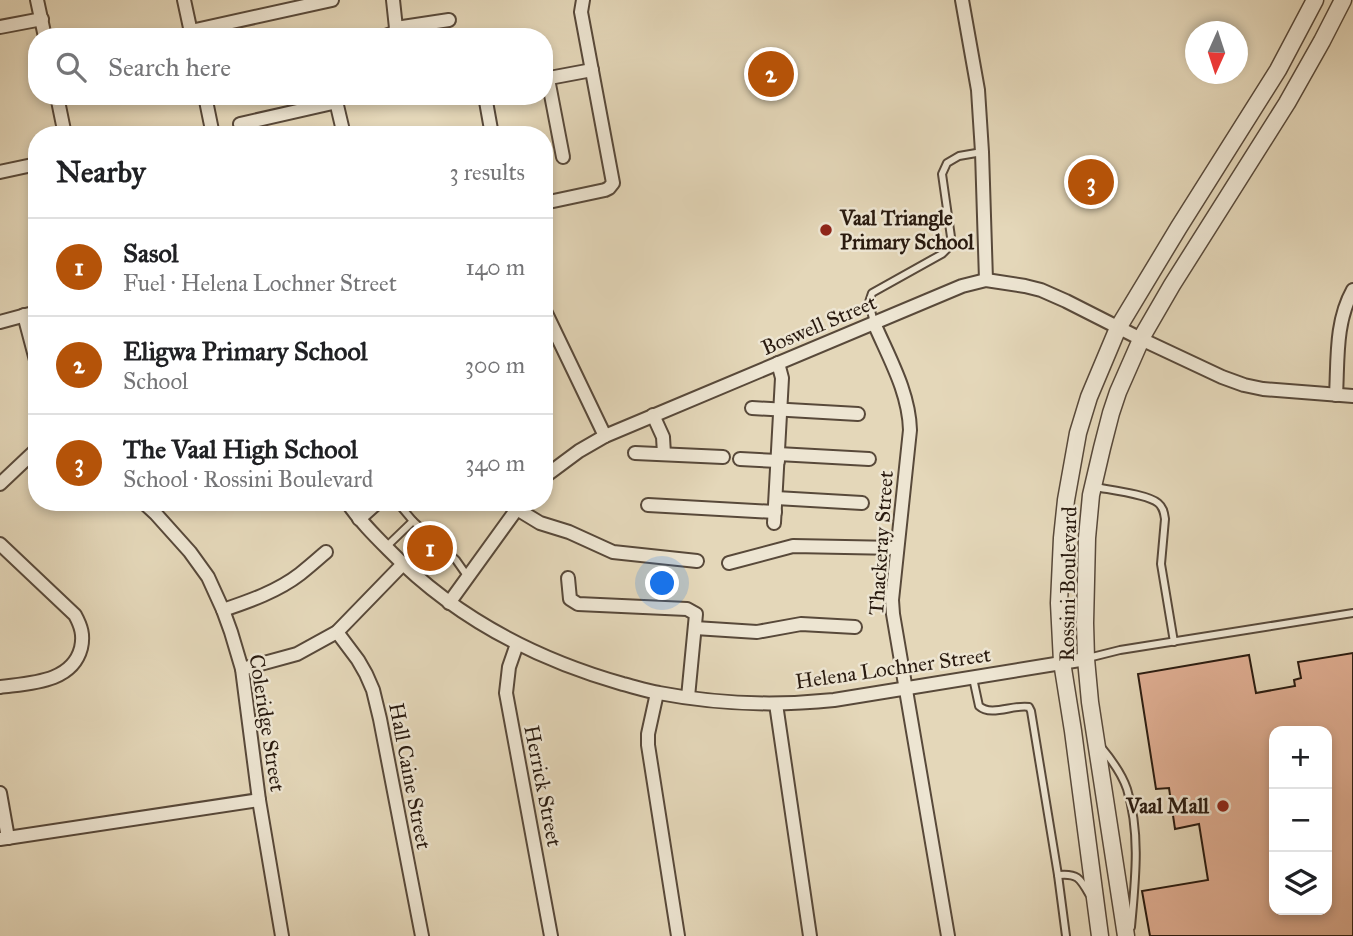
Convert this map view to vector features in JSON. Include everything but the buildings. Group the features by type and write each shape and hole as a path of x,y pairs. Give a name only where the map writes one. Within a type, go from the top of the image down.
{"street":[{"path":"37,0 44,28"},
{"path":"184,0 191,28"},
{"path":"217,28 332,0"},
{"path":"393,0 396,28 449,20"},
{"path":"553,201 605,190 613,183 580,12 583,0"},
{"path":"962,0 978,90 986,280"},
{"name":"Rossini Boulevard","path":"1100,936 1062,662 1059,603 1066,500 1078,433 1088,397 1118,328 1278,70 1315,0"},
{"name":"Rossini Boulevard","path":"1128,936 1090,702 1086,659 1087,538 1093,487 1111,413 1141,339 1287,103 1343,0"},
{"path":"0,27 42,19"},
{"path":"553,77 592,69"},
{"path":"59,105 63,126"},
{"path":"207,105 211,126"},
{"path":"240,124 313,105"},
{"path":"337,105 342,126"},
{"path":"487,105 490,126"},
{"path":"552,105 563,157"},
{"path":"0,172 28,166"},
{"name":"Boswell Street","path":"553,470 605,436 961,286 986,280 1026,286 1066,300 1141,339 1244,385 1264,390 1353,396"},
{"path":"1336,395 1341,322 1353,290"},
{"path":"0,322 28,314"},
{"name":"Thackeray Street","path":"874,323 901,385 910,414 892,600 893,614 948,936"},
{"path":"553,328 605,436"},
{"path":"775,511 782,378 778,363"},
{"path":"752,408 858,414"},
{"path":"653,415 663,437 664,454"},
{"path":"635,453 723,457"},
{"path":"0,484 28,458"},
{"path":"740,459 869,459"},
{"path":"648,505 775,511 862,503"},
{"name":"Coleridge Street","path":"153,511 190,552 208,577 223,610 242,669 282,936"},
{"name":"Helena Lochner Street","path":"353,511 403,564 449,603 517,644 559,663 657,693 715,701 776,704 834,700 1086,659"},
{"path":"359,519 368,511"},
{"path":"449,603 516,511"},
{"path":"526,511 540,523 579,536 613,552 696,561"},
{"path":"0,544 75,615 83,638 75,661 66,671 52,678 0,687"},
{"path":"729,563 793,546 897,548"},
{"path":"223,610 262,596 282,585 299,575 326,552"},
{"path":"242,669 297,653 337,632 403,564"},
{"path":"568,578 570,599 578,604 687,609 696,614 688,697"},
{"path":"695,628 757,632 800,624 855,627"},
{"name":"Hall Caine Street","path":"337,632 358,660 373,690 422,936"},
{"name":"Herrick Street","path":"517,644 509,667 506,692 551,936"},
{"path":"657,693 648,745 678,936"},
{"path":"776,704 810,936"},
{"path":"0,793 4,839 260,800"}],"lane":[{"path":"874,323 869,302 872,293 942,254 948,247 951,237 950,219 942,174 947,163 959,156 982,152"},
{"path":"1093,487 1146,498 1156,502 1164,511 1161,564 1174,642"},
{"path":"405,511 456,560 468,577"},
{"path":"386,547 413,521"},
{"path":"1086,659 1120,650 1353,613"},
{"path":"972,677 981,709 1022,706 1029,707 1031,711 1066,936"},
{"path":"1096,739 1126,788 1130,803 1136,880 1128,936"},
{"path":"1058,876 1076,876 1096,904"}],"place":[{"name":"Eligwa Primary School","path":"771,74"},
{"name":"The Vaal High School","path":"1091,182"},
{"name":"Vaal Triangle Primary School","path":"826,230"},
{"name":"Sasol","path":"430,548"},
{"name":"Vaal Mall","path":"1223,806"}]}
